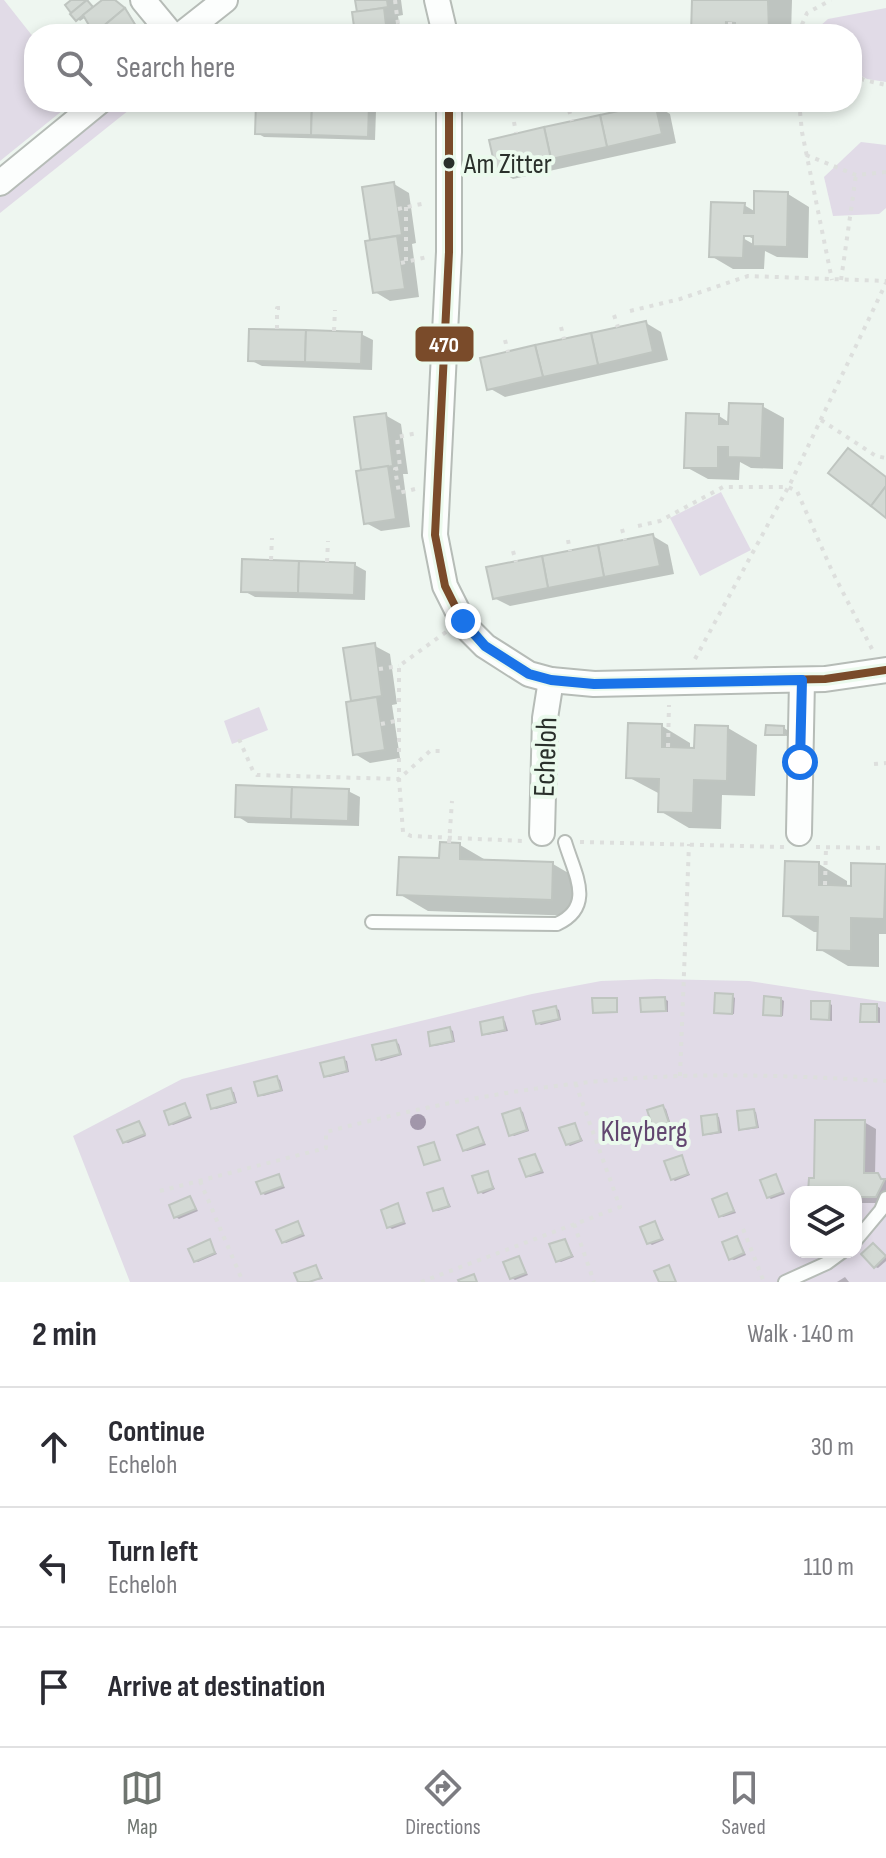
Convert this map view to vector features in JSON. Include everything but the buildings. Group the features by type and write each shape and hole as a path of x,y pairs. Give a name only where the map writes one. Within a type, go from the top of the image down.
{"street":[{"path":"143,0 163,24"},
{"path":"195,24 225,0"},
{"path":"437,0 443,24"},
{"path":"0,183 87,112"},
{"name":"Echeloh","path":"449,112 449,252 435,535 445,586 465,626 485,646 529,674 551,680 594,684 802,680 884,670"},
{"name":"Echeloh","path":"551,680 545,718 554,837"},
{"path":"799,833 802,680"}],"lane":[{"path":"372,922 557,924 575,912 580,901 554,837"},
{"path":"862,1235 886,1198"},
{"path":"785,1282 834,1258"}],"path":[{"path":"395,0 398,24"},
{"path":"802,24 807,13 831,0"},
{"path":"862,79 886,85"},
{"path":"570,112 572,121"},
{"path":"800,112 832,280"},
{"path":"514,122 516,133"},
{"path":"806,155 856,175 886,172"},
{"path":"841,280 856,175"},
{"path":"398,209 448,200"},
{"path":"406,207 406,262"},
{"path":"630,311 680,299 748,276 886,282 788,487 676,683 668,747"},
{"path":"277,329 277,308 284,308"},
{"path":"334,331 335,310"},
{"path":"614,315 618,327"},
{"path":"561,327 564,339"},
{"path":"505,340 508,352"},
{"path":"821,420 876,456 886,458"},
{"path":"389,439 440,428"},
{"path":"397,437 400,468 395,469 399,493"},
{"path":"869,464 876,456"},
{"path":"392,494 437,484"},
{"path":"638,526 660,521 723,487 788,487 797,491 832,571 884,670"},
{"path":"622,529 625,540"},
{"path":"271,560 272,538"},
{"path":"568,540 570,551"},
{"path":"327,562 328,541"},
{"path":"513,551 516,562"},
{"path":"379,669 399,666"},
{"path":"381,724 400,720"},
{"path":"239,739 257,775 399,779 430,751 443,751"},
{"path":"874,764 886,763"},
{"path":"264,785 265,775"},
{"path":"319,777 319,788"},
{"path":"449,843 452,801"},
{"path":"680,1076 689,844"},
{"path":"825,885 826,847"},
{"path":"160,1191 326,1148 326,1132 487,1095 680,1076 886,1081"},
{"path":"421,1282 620,1207 575,1085"},
{"path":"200,1181 243,1282"},
{"path":"574,1224 594,1282"},
{"path":"743,1229 764,1282"}],"green space":[{"path":"0,0 4,0 24,25 24,112 61,112 0,161"},
{"path":"886,8 886,82 862,76 862,24 822,24 828,19"},
{"path":"103,112 126,112 0,213 0,195"},
{"path":"861,142 886,145 886,208 879,214 833,216 824,177"},
{"path":"721,492 751,550 700,576 670,518"},
{"path":"259,707 268,730 232,744 224,721"},
{"name":"Kleyberg","path":"601,981 749,981 886,1002 886,1282 130,1282 73,1136 182,1079 532,994"}],"transit line":[{"name":"470","path":"449,112 449,252 435,535 445,586 465,626 485,646 529,674 551,680 594,684 825,679 886,670"}],"place":[{"name":"Am Zitter","path":"449,163"}],"route":[{"path":"463,621 485,646 529,674 551,680 594,684 802,680 800,762"}]}
